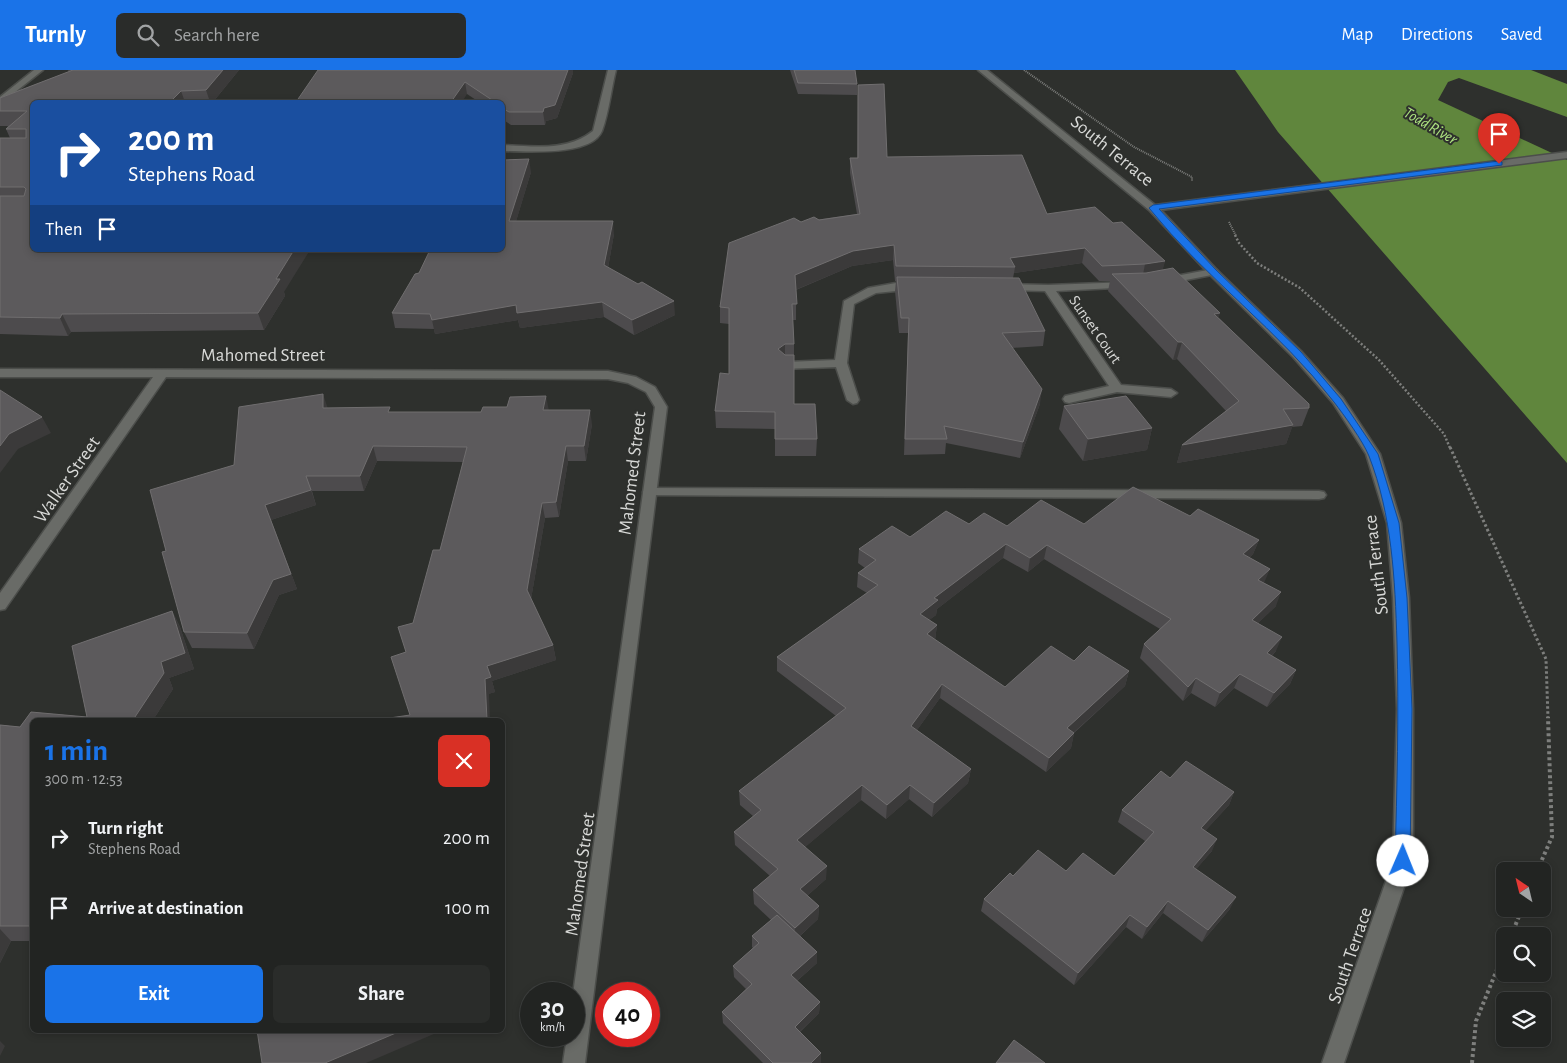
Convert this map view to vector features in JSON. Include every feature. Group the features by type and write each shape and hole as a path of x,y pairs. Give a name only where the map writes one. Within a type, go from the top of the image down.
{"street":[{"path":"0,101 40,70"},
{"path":"505,148 565,147 591,138 597,132 612,70"},
{"name":"South Terrace","path":"982,70 1153,208 1213,272 1298,354 1338,401 1373,454 1394,523 1401,598 1405,709 1403,861 1333,1063"},
{"path":"1153,208 1567,155"},
{"name":"Sunset Court","path":"999,287 1048,288 1146,284 1213,272"},
{"path":"853,400 841,363 848,303 862,294 886,286 923,286"},
{"name":"Sunset Court","path":"1048,288 1117,388"},
{"path":"786,366 841,363"},
{"name":"Mahomed Street","path":"0,373 608,375 632,380 651,390 661,407 574,1063"},
{"name":"Walker Street","path":"0,605 162,374"},
{"name":"Sunset Court","path":"1070,399 1117,388 1171,393"},
{"path":"650,492 1319,495"}],"path":[{"path":"1472,1063 1476,1021 1496,972"}],"water":[{"name":"Todd River","path":"1235,70 1531,70 1567,84 1567,117 1459,78 1448,82 1438,100 1567,160 1567,463 1278,132"}],"building":[{"path":"73,70 223,70 206,90 181,91 172,100 30,100 30,252 293,252 276,279 280,279 258,313 62,314 60,318 0,317 0,196 24,196 26,189 24,187 0,187 0,138 26,138 26,129 6,129 27,111 0,111 0,98"},
{"path":"318,70 568,70 555,105 544,108 543,112 509,112 505,110 505,100 492,100 465,82 452,100 297,100"},
{"path":"794,70 855,70 857,84 798,83"},
{"path":"884,84 887,157 1022,155 1047,214 1095,207 1113,223 1122,222 1165,261 1102,266 1085,248 1010,258 1015,267 896,266 894,245 853,251 795,275 797,304 792,304 794,344 785,344 778,349 785,355 794,355 794,404 815,404 817,439 775,439 775,412 715,411 720,373 729,374 729,308 720,307 729,243 794,218 801,222 814,217 819,220 860,214 850,158 858,158 858,85"},
{"path":"529,159 509,221 613,221 604,265 638,284 642,282 674,301 632,320 602,302 517,313 516,305 432,320 430,314 392,313 415,274 419,273 429,252 505,252 505,160"},
{"path":"1173,268 1220,313 1214,314 1309,404 1309,408 1283,409 1293,425 1182,445 1239,401 1112,274 1146,273"},
{"path":"897,277 1019,278 1045,331 1002,333 1042,389 1023,442 944,426 947,439 905,439 909,318 901,318"},
{"path":"0,390 42,417 9,434 0,446"},
{"path":"323,394 323,408 390,407 388,412 481,412 483,407 507,407 510,397 546,396 543,410 590,410 584,446 566,446 556,502 542,503 527,590 553,645 487,666 491,677 485,679 487,718 390,718 410,715 391,657 406,652 398,627 413,623 433,550 440,550 467,447 373,446 360,476 306,476 311,490 265,505 291,574 273,580 247,633 184,632 162,552 166,551 150,490 234,465 239,407"},
{"path":"1126,396 1152,428 1088,439 1064,406"},
{"path":"1133,487 1190,516 1198,509 1259,540 1243,554 1270,569 1258,580 1281,592 1252,620 1282,637 1267,653 1296,670 1274,693 1240,674 1220,693 1196,678 1188,687 1144,644 1171,619 1047,545 1030,558 1006,544 934,598 938,600 920,614 937,625 927,634 1005,687 1051,646 1074,661 1089,646 1129,671 1067,728 1074,733 1049,758 942,684 911,726 971,769 934,803 910,785 887,805 862,785 797,840 827,866 800,889 819,906 795,928 753,890 778,869 734,832 761,810 739,791 846,708 777,657 878,585 858,573 876,560 859,549 892,526 910,537 946,511 969,524 984,513 1007,526 1041,500 1084,524"},
{"path":"172,611 185,653 161,662 164,673 134,718 30,718 30,926 0,926 0,725 20,727 31,712 87,717 72,646"},
{"path":"1186,761 1234,792 1201,828 1217,839 1193,867 1236,897 1208,930 1168,901 1147,927 1130,915 1078,973 984,899 1010,873 1013,876 1038,850 1066,871 1083,853 1114,876 1154,832 1122,810 1161,771 1170,778"},
{"path":"777,915 817,952 791,975 820,1002 795,1027 821,1053 811,1063 773,1063 722,1012 752,984 733,966 759,943 752,936"},
{"path":"257,1033 396,1033 325,1063 262,1063"},
{"path":"1014,1040 1045,1063 996,1063"}],"route":[{"path":"1403,861 1405,709 1401,598 1394,523 1373,454 1338,401 1298,354 1213,272 1153,208 1499,164"}]}
